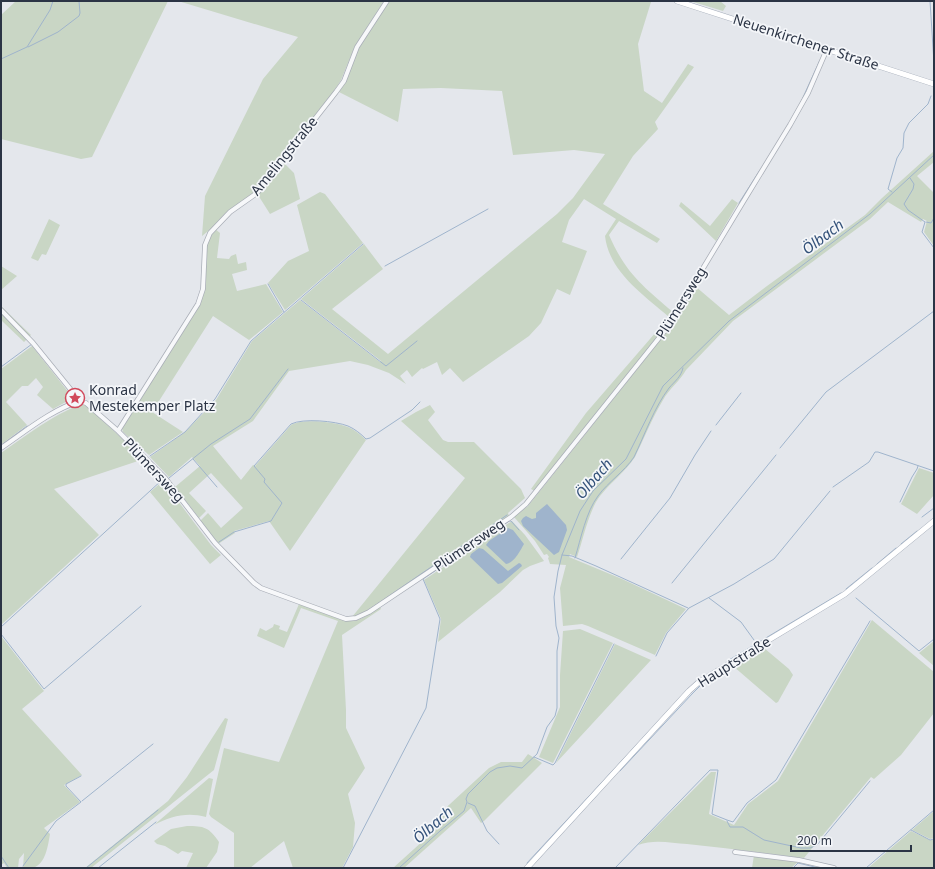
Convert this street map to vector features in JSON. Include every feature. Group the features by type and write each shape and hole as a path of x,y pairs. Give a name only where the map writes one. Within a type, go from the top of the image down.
{"main road":[{"name":"Neuenkirchener Straße","path":"677,1 827,48 934,84"},
{"name":"Hauptstraße","path":"527,868 699,682 844,594 934,521"}],"street":[{"name":"Amelingstraße","path":"118,431 198,304 202,289 204,245 210,233 230,212 257,193 336,92 344,81 357,47 386,1"},
{"name":"Plümersweg","path":"1,310 33,343 80,401 86,403 118,431 165,478 215,543 254,583 262,588 346,619 360,617 511,517 526,504 667,328 790,126 808,93 827,48"},
{"path":"1,448 50,415 62,408 80,401"},
{"path":"735,852 799,860 834,868"}],"green space":[{"path":"16,1 168,1 92,157 81,159 1,139 1,15"},
{"path":"178,1 384,1 355,46 341,80 334,91 254,194 202,236 205,196 263,79 298,37"},
{"path":"389,1 651,2 638,44 644,91 662,103 688,64 694,67 655,122 658,129 633,156 603,204 660,239 657,243 619,221 609,235 615,248 629,270 644,287 674,313 666,327 535,491 531,489 586,413 669,317 629,282 613,261 605,236 616,219 584,199 569,220 562,242 587,251 570,295 557,289 541,323 529,336 463,382 450,368 442,375 437,362 423,369 422,368 412,377 407,370 400,376 406,384 389,373 368,365 350,361 289,371 253,421 213,446 241,480 253,465 255,466 291,425 296,423 311,421 342,425 360,434 366,440 290,551 269,521 234,531 235,533 218,544 200,521 208,513 221,528 243,508 211,473 189,493 206,511 199,518 175,487 200,466 192,457 169,477 150,457 185,432 216,400 252,341 300,300 380,362 381,361 301,299 364,244 383,269 332,309 388,354 557,214 573,198 605,154 574,150 513,155 502,91 441,88 403,89 398,122 339,92 346,81 358,48"},
{"path":"690,1 720,1 726,6 723,11"},
{"path":"934,151 934,162 917,176 934,193 934,246 924,232 927,221 923,219 921,222 888,202 870,219 733,321 686,370 668,392 655,414 635,457 596,502 589,517 577,557 570,554 569,557 622,579 686,609 666,633 655,655 582,624 563,626 560,588 566,565 550,564 547,554 544,555 535,541 514,517 528,506 669,329 695,286 729,315 865,215"},
{"path":"284,163 294,173 300,199 270,214 258,195"},
{"path":"320,192 325,194 363,243 285,310 268,283 288,261 309,251 297,205"},
{"path":"732,199 738,203 716,241 679,206 681,202 710,226"},
{"path":"49,219 60,225 46,255 42,254 38,261 31,258"},
{"path":"215,229 220,233 217,258 229,259 231,256 236,254 238,264 246,262 247,270 232,274 237,291 266,284 283,312 249,340 213,316 152,412 183,432 149,455 123,432 122,428 200,305 204,286 205,255 210,237"},
{"path":"1,266 17,276 1,290"},
{"path":"1,306 31,335 24,342 1,320"},
{"path":"32,346 73,398 53,409 37,395 43,387 36,378 28,386 22,386 6,402 27,425 2,444 1,369"},
{"path":"85,404 144,459 54,489 99,535 1,625 1,453 53,418 75,407"},
{"path":"430,405 435,412 428,420 443,440 448,442 474,442 521,489 525,498 508,513 509,516 368,611 352,617 465,478 401,421"},
{"path":"919,468 934,473 934,495 917,514 901,504"},
{"path":"163,481 211,545 221,555 210,564 150,492"},
{"path":"512,521 525,535 544,561 523,570 500,592 438,642 441,619 424,580"},
{"path":"299,604 348,621 361,619 380,607 381,609 342,635 346,728 365,768 348,794 355,823 353,847 342,868 293,868 284,841 250,868 234,868 234,833 209,814 224,748 279,762 338,621 301,608 284,648 257,636 260,628 266,631 273,627 274,624 280,626 279,629 287,632"},
{"path":"872,620 934,672 934,713 901,755 874,779 871,777 804,858 669,842 650,842 638,845 711,772 716,772 709,814 734,825 748,804 778,781"},
{"path":"580,629 613,643 553,763 539,757 560,707 560,675 563,631"},
{"path":"1,636 44,691 22,709 82,775 64,785 80,802 44,828 50,834 47,849 41,863 32,868 23,868 24,853 19,859 18,868 7,868 4,863 1,865"},
{"path":"934,641 934,666 919,653"},
{"path":"615,644 651,660 556,763"},
{"path":"764,648 789,669 793,675 776,703 733,666"},
{"path":"225,718 228,719 214,770 91,868 85,868 168,801 187,777"},
{"path":"528,754 542,763 484,821 481,823 471,808 404,868 393,868 435,830 437,816 489,768 501,762 522,762"},
{"path":"209,778 213,779 206,817 192,815 179,816 167,819 154,825"},
{"path":"934,811 934,838 930,839 912,830"},
{"path":"187,826 206,828 219,842 217,852 206,868 186,868 193,853 182,851 178,854 165,846 157,844 154,841 171,829"},
{"path":"911,831 930,840 934,840 934,868 868,868"},
{"path":"754,855 798,862 791,868 752,868"}],"water":[{"path":"547,504 566,525 567,530 559,552 554,555 523,526 521,521 526,516 532,519 536,518 536,513"},
{"path":"508,528 513,530 524,544 514,559 506,564 486,545 489,541"},
{"path":"479,548 483,549 508,571 519,563 522,566 502,583 498,584 470,557 471,554"}],"waterway":[{"path":"1,59 27,47 50,10 53,1"},
{"path":"28,47 58,32 79,16 79,1"},
{"path":"930,1 934,63"},
{"path":"800,104 820,60"},
{"path":"892,192 888,189 897,158 903,148 904,133 909,123 928,104 931,96"},
{"name":"Ölbach","path":"399,868 464,811 468,794 490,772 497,768 510,766 522,768 537,754 547,727 555,716 557,708 557,651 559,638 556,626 554,597 562,555 580,511 593,491 626,459 663,386 729,321 870,214 934,155"},
{"path":"739,203 760,170"},
{"path":"910,178 914,184 913,189 904,204 908,210 925,222 922,232 934,248"},
{"path":"385,266 488,209"},
{"path":"926,222 931,223 934,218"},
{"path":"150,456 185,432 215,399 251,341 363,244"},
{"path":"268,284 284,312"},
{"path":"301,300 386,366 417,341"},
{"path":"780,448 826,392 934,311"},
{"path":"1,367 32,344"},
{"path":"575,558 584,526 594,502 602,491 634,457 659,404 683,368"},
{"path":"169,478 211,444 250,419 288,369"},
{"path":"716,425 741,393"},
{"path":"219,542 234,532 271,521 282,503 264,482 265,479 254,466 291,424 303,421 319,421 342,424 351,427 366,439 370,438 412,410 420,402"},
{"path":"3,444 27,426"},
{"path":"621,559 670,498 711,431"},
{"path":"833,487 869,462 875,452 934,471"},
{"path":"672,583 776,455"},
{"path":"193,459 217,487"},
{"path":"900,502 918,466"},
{"path":"1,627 162,480"},
{"path":"656,656 667,633 689,608 734,584 774,559 830,491"},
{"path":"922,517 934,508"},
{"path":"367,611 507,515"},
{"path":"343,868 426,708 440,619 423,579 509,521 511,521 519,530"},
{"path":"901,544 917,531"},
{"path":"877,564 896,548"},
{"path":"562,555 572,556 596,566 688,608"},
{"path":"846,589 872,568"},
{"path":"729,660 841,593"},
{"path":"709,598 741,622 754,640"},
{"path":"856,598 919,651 934,639"},
{"path":"1,634 44,689 141,606"},
{"path":"615,868 710,770 718,770 712,814 733,822 747,803 776,780 870,621"},
{"path":"534,757 553,765 555,763 614,644"},
{"path":"620,771 701,685 725,669"},
{"path":"527,863 694,683"},
{"path":"82,801 153,744"},
{"path":"23,866 56,821 81,802 66,786 66,784 81,776"},
{"path":"727,821 730,827 743,827 764,840 801,848 810,848 817,845 870,781"},
{"path":"581,812 599,793"},
{"path":"468,803 475,806 487,831 499,844"},
{"path":"86,868 158,810"},
{"path":"866,868 934,810"},
{"path":"98,868 156,822"},
{"path":"911,830 930,840 934,839"},
{"path":"1,856 9,868"},
{"path":"793,868 798,863 819,868"}],"place":[{"name":"Konrad Mestekemper Platz","path":"75,398"}]}
